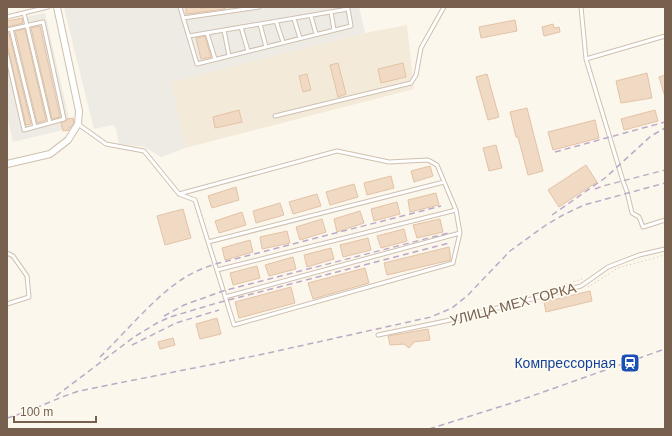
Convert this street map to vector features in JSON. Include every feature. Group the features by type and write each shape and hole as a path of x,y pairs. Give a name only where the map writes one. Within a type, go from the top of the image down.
{"street":[{"path":"7,164 50,154 68,140 78,124 79,111 57,7"}],"lane":[{"path":"7,16 48,7"},
{"path":"180,7 197,64 351,26 348,10 189,36"},
{"path":"237,7 244,9"},
{"path":"183,18 259,7"},
{"path":"275,116 411,83 416,75 421,48 444,7"},
{"path":"581,7 586,59 627,192 632,213 639,217 643,227 665,220"},
{"path":"331,12 334,30"},
{"path":"24,13 50,123"},
{"path":"311,16 316,34"},
{"path":"294,18 300,38"},
{"path":"276,21 283,42"},
{"path":"7,30 43,22 64,119 24,130 7,55"},
{"path":"260,24 266,47"},
{"path":"241,27 248,51"},
{"path":"11,29 35,127"},
{"path":"224,30 229,56"},
{"path":"207,33 215,60"},
{"path":"586,59 665,36"},
{"path":"78,124 106,144 144,151 179,194 195,200 234,325 453,263 460,234 456,210 437,165 428,160 389,162 337,151 179,194"},
{"path":"208,242 444,182"},
{"path":"217,270 456,210"},
{"path":"225,297 460,234"},
{"name":"УЛИЦА МЕХ ГОРКА","path":"378,335 455,320 581,286 608,267 639,255 665,249"},
{"path":"7,253 13,256 27,276 29,297 7,304"}],"shaded area":[{"path":"359,7 365,33 171,82 185,148 161,157 145,147 119,144 116,129 113,125 94,129 64,8"},
{"path":"45,13 71,128 13,142 7,115 7,21"},
{"path":"407,25 414,89 185,148 171,82 365,33"}],"building":[{"path":"186,7 225,7 225,9 186,14"},
{"path":"22,18 23,23 7,27 7,21"},
{"path":"515,20 517,31 481,38 479,27"},
{"path":"553,24 554,28 559,27 560,32 544,36 542,27"},
{"path":"40,26 60,117 52,119 31,28"},
{"path":"25,29 46,120 37,123 15,31"},
{"path":"7,33 9,33 31,124 26,125 7,44"},
{"path":"205,36 211,57 201,59 196,38"},
{"path":"338,63 346,94 338,97 330,65"},
{"path":"403,63 406,77 381,83 378,69"},
{"path":"647,73 652,98 621,103 616,81"},
{"path":"307,74 311,90 303,92 299,76"},
{"path":"487,74 499,117 488,120 476,77"},
{"path":"665,75 665,93 664,94 659,77"},
{"path":"527,108 543,171 528,175 510,112"},
{"path":"239,110 242,122 215,128 213,117"},
{"path":"655,110 658,121 624,130 621,119"},
{"path":"73,118 74,123 71,127 69,127 69,130 63,131 61,123 67,119"},
{"path":"595,120 599,138 553,150 548,132"},
{"path":"496,145 502,168 489,171 483,148"},
{"path":"586,165 597,182 559,207 548,190"},
{"path":"430,166 433,176 414,182 411,171"},
{"path":"391,176 394,188 367,195 364,183"},
{"path":"354,184 358,197 330,205 326,192"},
{"path":"236,187 239,200 212,208 208,196"},
{"path":"436,193 439,205 410,212 408,200"},
{"path":"317,194 321,206 293,214 289,202"},
{"path":"397,202 400,214 374,221 371,209"},
{"path":"280,203 284,215 256,223 253,211"},
{"path":"183,209 191,238 165,245 157,216"},
{"path":"360,211 364,223 337,232 334,219"},
{"path":"242,212 246,225 219,233 215,221"},
{"path":"322,219 326,232 300,240 296,227"},
{"path":"440,219 443,232 417,238 413,225"},
{"path":"404,229 407,241 381,248 377,236"},
{"path":"287,231 290,243 262,249 260,237"},
{"path":"368,238 371,250 343,257 340,245"},
{"path":"250,240 253,252 225,260 222,248"},
{"path":"449,247 451,260 387,275 384,263"},
{"path":"331,248 334,259 307,267 304,255"},
{"path":"293,257 296,269 269,276 265,265"},
{"path":"257,266 260,278 233,285 230,273"},
{"path":"365,268 369,283 313,299 308,283"},
{"path":"291,287 295,303 239,318 235,302"},
{"path":"590,291 592,301 546,312 544,302"},
{"path":"217,318 221,334 200,339 196,324"},
{"path":"428,329 430,340 414,342 409,348 404,344 390,345 388,336"},
{"path":"173,338 175,345 160,349 158,342"}],"railway":[{"path":"555,152 665,122"},
{"path":"552,215 605,178 651,136 665,128"},
{"path":"595,189 665,170"},
{"path":"7,418 79,391 259,355 431,317 452,308 468,295 510,251 546,225 563,215 584,205 665,183"},
{"path":"100,357 162,294 184,278 199,270 215,264 441,206"},
{"path":"164,316 184,305 223,291 448,233"},
{"path":"56,396 134,337 170,317 217,303 449,243"},
{"path":"132,345 176,323 219,310"},
{"path":"429,429 512,403 665,349"}],"place":[{"name":"Компрессорная","path":"630,363"}]}
